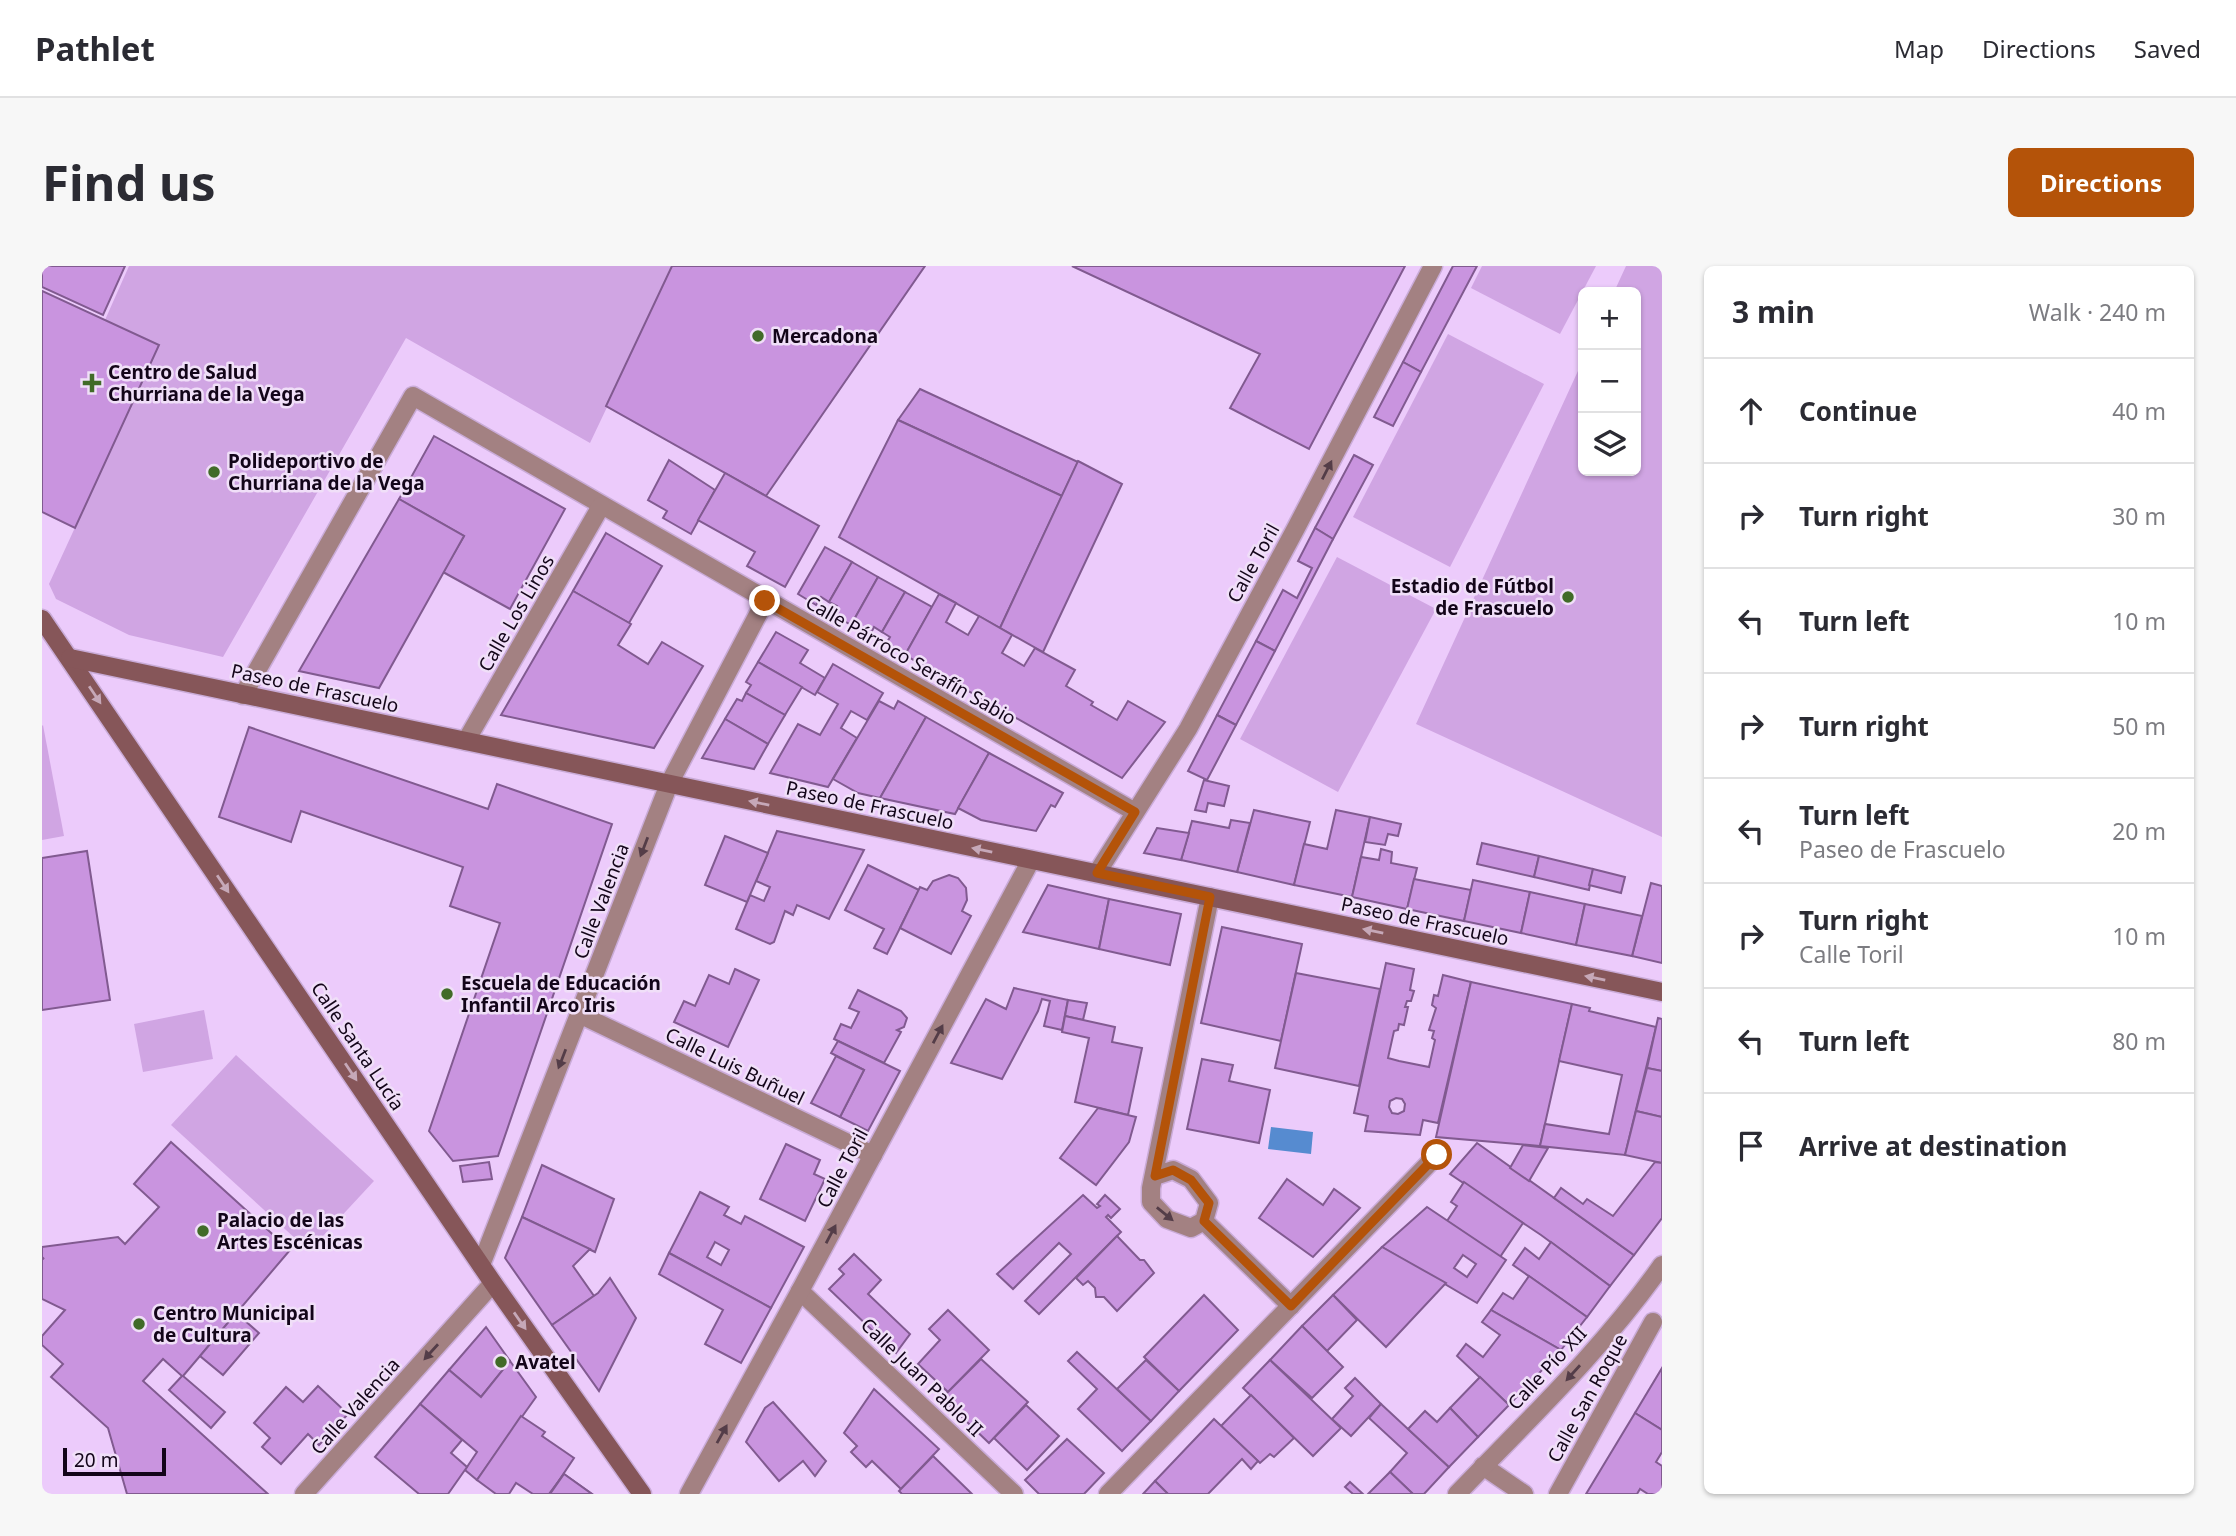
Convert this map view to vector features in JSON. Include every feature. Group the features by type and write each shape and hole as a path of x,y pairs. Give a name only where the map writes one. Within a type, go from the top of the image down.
{"street":[{"name":"Calle Toril","path":"1097,873 1188,729 1296,530 1433,266"},
{"name":"Calle Párroco Serafín Sabio","path":"243,695 412,396 1135,812"},
{"name":"Calle Los Linos","path":"466,741 601,506"},
{"name":"Calle Valencia","path":"481,1265 669,784 765,601"},
{"name":"Calle Santa Lucía","path":"42,620 493,1283 642,1494"},
{"name":"Paseo de Frascuelo","path":"70,658 1662,992"},
{"name":"Calle Toril","path":"689,1494 1031,860"},
{"path":"1155,1176 1173,1170 1191,1180 1209,1203 1204,1221 1191,1228 1167,1219 1151,1202 1151,1188 1210,897"},
{"name":"Calle Luis Buñuel","path":"579,1014 873,1156"},
{"path":"1108,1494 1437,1155"},
{"path":"1204,1221 1291,1306"},
{"name":"Calle Pío XII","path":"1457,1494 1552,1396 1635,1304 1662,1265"},
{"name":"Calle Valencia","path":"304,1494 493,1283"},
{"name":"Calle Juan Pablo II","path":"800,1291 1014,1494"},
{"path":"1635,1304 1657,1326"},
{"name":"Calle San Roque","path":"1558,1494 1657,1326"},
{"path":"1483,1466 1524,1494"}],"shaded area":[{"name":"Polideportivo de Churriana de la Vega","path":"129,266 674,266 590,443 406,338 223,657 129,635 56,599 49,584 159,345 105,320"},
{"path":"1482,266 1596,266 1585,287 1578,287 1578,300 1560,334 1471,288"},
{"name":"Estadio de Fútbol de Frascuelo","path":"1626,266 1662,266 1662,837 1416,724 1578,371 1578,476 1641,476 1641,287 1616,287"},
{"path":"1448,334 1544,384 1450,567 1353,517"},
{"path":"1337,557 1436,609 1338,792 1240,739"},
{"path":"42,726 64,836 42,840"},
{"path":"204,1010 213,1059 143,1072 134,1024"},
{"path":"236,1055 374,1181 309,1251 171,1125"}],"water":[{"path":"1271,1127 1313,1132 1311,1154 1268,1149"}],"building":[{"path":"42,266 125,266 103,315 42,287"},
{"name":"Mercadona","path":"672,266 925,266 766,496 606,406"},
{"path":"1072,266 1405,266 1309,449 1230,408 1260,354"},
{"path":"1453,266 1477,266 1421,372 1403,362"},
{"name":"Centro de Salud Churriana de la Vega","path":"42,291 159,345 75,528 42,512"},
{"path":"1403,362 1421,372 1393,426 1374,417"},
{"path":"920,389 1078,462 1062,496 898,420"},
{"path":"898,420 1062,496 1000,628 839,537"},
{"path":"434,436 565,509 510,609 443,572 464,536 399,499"},
{"path":"1354,455 1373,465 1333,539 1315,528"},
{"path":"669,460 715,490 691,534 663,518 667,511 648,500"},
{"path":"1078,461 1122,484 1043,652 1000,628"},
{"path":"725,473 819,526 785,587 747,566 755,552 698,520"},
{"path":"399,499 464,536 379,688 299,671"},
{"path":"1315,528 1333,539 1275,651 1256,641 1283,590 1297,598 1312,568 1298,561"},
{"path":"606,533 662,566 629,623 573,591"},
{"path":"825,547 852,562 829,602 821,597 816,605 798,594"},
{"path":"852,562 878,577 851,625 833,614 837,606 829,602"},
{"path":"878,577 905,592 882,632 874,627 870,635 851,625"},
{"path":"573,591 631,624 618,645 648,664 662,642 703,666 654,748 501,715"},
{"path":"905,592 932,607 905,655 886,644 890,637 882,632"},
{"path":"939,594 956,603 946,622 968,635 979,616 1012,635 1002,653 1024,666 1035,648 1075,670 1066,686 1117,720 1128,701 1165,722 1122,778 905,655"},
{"path":"776,632 808,650 800,663 825,678 815,695 758,662"},
{"path":"1256,641 1275,651 1236,725 1217,715"},
{"path":"758,662 802,687 785,715 746,693 751,685 746,682"},
{"path":"833,664 883,693 867,720 851,711 841,728 857,738 828,787 770,773 798,724 820,735 838,704 817,692"},
{"path":"746,693 785,715 768,744 725,719 737,699 742,701"},
{"path":"879,701 894,709 898,701 926,717 880,798 858,793 833,779"},
{"path":"1217,715 1236,725 1207,780 1188,771"},
{"path":"926,717 989,753 955,814 880,798"},
{"path":"725,719 768,744 754,769 702,758"},
{"path":"249,727 488,809 497,784 612,824 498,1156 453,1161 429,1131 500,923 450,906 463,867 301,811 291,842 219,817"},
{"path":"989,753 1063,793 1055,807 1051,805 1036,831 981,820 958,808"},
{"path":"1204,780 1229,786 1224,806 1208,803 1206,812 1195,810"},
{"path":"1254,810 1310,822 1294,885 1237,872"},
{"path":"1336,810 1370,817 1352,897 1294,885 1304,844 1327,849"},
{"path":"1370,817 1401,824 1398,836 1388,834 1385,845 1365,842"},
{"path":"1231,820 1250,823 1237,872 1181,860 1192,821 1229,828"},
{"path":"1157,828 1189,833 1181,860 1144,853"},
{"path":"777,831 864,850 829,919 797,905 793,915 785,911 774,942 770,944 736,929 750,895 764,901 770,887 756,881"},
{"path":"725,836 768,853 747,902 705,885"},
{"path":"1482,843 1539,856 1534,877 1477,864"},
{"path":"1381,849 1392,852 1391,863 1417,868 1407,909 1352,897 1361,857 1379,860"},
{"path":"87,851 110,1000 42,1010 42,858"},
{"path":"1539,856 1593,869 1589,890 1534,877"},
{"path":"868,865 919,890 887,954 874,948 884,929 845,910"},
{"path":"1593,869 1625,877 1621,893 1589,885"},
{"path":"949,875 958,878 966,888 967,900 962,911 971,916 951,954 900,928 920,887 927,890 933,881"},
{"path":"1414,879 1471,890 1464,921 1407,909"},
{"path":"1473,880 1530,892 1521,933 1464,921"},
{"path":"1651,883 1662,886 1662,963 1632,956"},
{"path":"1048,885 1109,899 1099,949 1023,932"},
{"path":"1530,892 1585,904 1576,945 1521,933"},
{"path":"1109,899 1181,914 1170,965 1099,949"},
{"path":"1585,904 1642,916 1632,956 1576,945"},
{"path":"1222,927 1302,944 1281,1041 1201,1023"},
{"path":"1386,963 1414,969 1410,990 1414,991 1411,1001 1407,1001 1405,1007 1408,1007 1404,1025 1399,1024 1398,1030 1394,1031 1388,1058 1399,1061 1429,1067 1435,1040 1432,1038 1434,1031 1429,1030 1436,1008 1432,1005 1434,995 1438,996 1443,975 1471,982 1438,1123 1423,1120 1420,1135 1365,1131 1368,1116 1354,1113","holes":["1402,1099 1405,1104 1404,1111 1392,1113 1390,1101"]},
{"path":"735,969 759,980 728,1047 674,1022 684,1001 695,1006 709,975 729,984"},
{"path":"1296,973 1380,989 1359,1086 1275,1068"},
{"path":"1471,982 1572,1004 1540,1146 1436,1137"},
{"path":"1014,988 1068,1000 1062,1030 1044,1026 1050,1001 1042,999 1002,1079 951,1063 986,999 1006,1009"},
{"path":"858,990 901,1011 907,1018 904,1027 897,1030 901,1032 884,1063 834,1039 841,1024 851,1028 859,1012 849,1008"},
{"path":"1068,1000 1087,1003 1083,1020 1065,1016"},
{"path":"1572,1004 1590,1008 1589,1011 1656,1027 1625,1155 1540,1146 1545,1124 1609,1134 1622,1075 1559,1061"},
{"path":"1065,1016 1115,1027 1112,1042 1142,1048 1128,1115 1075,1102 1089,1038 1062,1032"},
{"path":"1658,1018 1662,1019 1662,1071 1647,1068"},
{"path":"838,1041 900,1071 868,1131 840,1117 864,1070 831,1053"},
{"path":"836,1056 864,1070 840,1117 811,1103"},
{"path":"1202,1059 1233,1065 1229,1081 1270,1090 1259,1143 1187,1129"},
{"path":"1647,1068 1662,1071 1662,1117 1636,1111"},
{"path":"1098,1108 1136,1117 1129,1142 1096,1185 1060,1158"},
{"path":"1636,1111 1662,1117 1662,1163 1625,1155"},
{"name":"Centro Municipal de Cultura","path":"171,1142 290,1250 183,1376 225,1412 211,1428 169,1390 182,1376 163,1359 143,1381 268,1494 127,1494 108,1428 51,1377 63,1364 42,1345 42,1336 65,1310 42,1299 42,1247 118,1237 125,1244 159,1207 134,1184"},
{"path":"1477,1143 1634,1255 1610,1286 1541,1235 1450,1174"},
{"path":"786,1144 820,1160 814,1174 825,1179 805,1221 760,1199"},
{"path":"1523,1145 1548,1148 1529,1181 1510,1168"},
{"path":"489,1162 492,1179 463,1182 460,1166"},
{"path":"1655,1162 1662,1163 1662,1218 1634,1255 1554,1198 1561,1188 1583,1204 1587,1199 1613,1216"},
{"path":"542,1165 614,1199 595,1252 522,1217"},
{"path":"1287,1179 1323,1205 1334,1189 1360,1208 1313,1257 1259,1218"},
{"path":"1464,1182 1523,1223 1500,1257 1447,1221 1457,1206 1451,1202"},
{"path":"700,1192 729,1207 724,1215 741,1224 745,1216 804,1247 771,1308 669,1253","holes":["715,1242 729,1250 721,1265 707,1257"]},
{"path":"1083,1195 1097,1208 1105,1195 1120,1209 1111,1218 1108,1215 1106,1217 1121,1232 1039,1314 1025,1301 1071,1254 1059,1243 1013,1289 997,1274"},
{"path":"1427,1207 1506,1260 1477,1303 1382,1247","holes":["1463,1255 1476,1264 1467,1277 1454,1268"]},
{"path":"522,1217 590,1249 573,1266 594,1296 552,1325 505,1258"},
{"path":"1117,1236 1140,1260 1144,1260 1154,1273 1117,1311 1104,1297 1096,1297 1095,1288 1088,1281 1083,1285 1076,1278"},
{"path":"1551,1242 1610,1286 1587,1317 1513,1265 1525,1248 1539,1259"},
{"path":"1382,1247 1446,1283 1386,1347 1333,1295"},
{"path":"669,1253 771,1308 741,1363 705,1344 723,1310 659,1274"},
{"path":"854,1254 881,1280 868,1294 910,1334 896,1353 829,1289 844,1274 839,1269"},
{"path":"1529,1276 1587,1317 1561,1350 1491,1310 1503,1293 1513,1299"},
{"path":"610,1278 636,1318 599,1391 552,1325 598,1293"},
{"path":"1204,1295 1238,1330 1179,1391 1144,1357"},
{"path":"1333,1295 1357,1320 1327,1351 1302,1326"},
{"path":"948,1310 989,1350 948,1392 918,1364 940,1340 929,1329"},
{"path":"1491,1310 1561,1350 1509,1405 1457,1356 1466,1344 1483,1357 1500,1335 1482,1322"},
{"path":"236,1313 259,1333 223,1375 200,1356"},
{"path":"1302,1326 1343,1367 1312,1398 1270,1360"},
{"path":"486,1327 510,1361 481,1397 449,1370"},
{"path":"1077,1352 1151,1421 1122,1451 1078,1409 1097,1389 1068,1361"},
{"path":"981,1359 1028,1402 989,1443 942,1398"},
{"path":"1146,1360 1179,1391 1151,1421 1117,1389"},
{"path":"1270,1360 1341,1428 1313,1456 1243,1388"},
{"path":"510,1361 536,1397 477,1480 465,1470 477,1452 420,1404 449,1370 481,1397"},
{"path":"1662,1368 1662,1430 1635,1413"},
{"path":"1480,1377 1509,1405 1478,1437 1450,1408"},
{"path":"1355,1378 1381,1404 1351,1436 1332,1419 1353,1396 1345,1388"},
{"path":"318,1386 348,1414 319,1445 308,1434 281,1464 262,1447 270,1438 254,1423 286,1387 303,1402"},
{"path":"874,1389 939,1449 901,1489 872,1461 866,1467 851,1452 857,1446 844,1433"},
{"path":"1251,1395 1294,1438 1274,1457 1270,1454 1260,1463 1221,1426"},
{"path":"773,1402 826,1461 815,1476 803,1461 779,1481 746,1442 765,1408"},
{"path":"420,1404 462,1440 451,1453 467,1467 448,1494 419,1494 375,1457"},
{"path":"1381,1404 1449,1467 1424,1494 1413,1494 1390,1472 1407,1453 1369,1418"},
{"path":"1026,1405 1059,1436 1027,1470 994,1438"},
{"path":"1450,1408 1478,1437 1449,1467 1408,1429 1425,1411 1437,1422"},
{"path":"1635,1413 1662,1430 1662,1452 1656,1462 1662,1466 1662,1494 1648,1494 1640,1489 1637,1494 1586,1494"},
{"path":"521,1416 545,1432 542,1436 574,1458 550,1494 533,1494 516,1483 509,1494 496,1494 477,1480"},
{"path":"1214,1419 1258,1461 1251,1469 1242,1459 1208,1494 1168,1494 1155,1481"},
{"path":"1067,1439 1104,1473 1084,1494 1039,1494 1025,1480"},
{"path":"933,1456 972,1494 902,1494 899,1491"},
{"path":"1390,1472 1413,1494 1368,1494"},
{"path":"564,1474 592,1494 549,1494"},
{"path":"564,1474 592,1494 550,1494"},
{"path":"1155,1481 1168,1494 1143,1494"},
{"path":"1350,1482 1363,1494 1353,1494 1345,1487"}],"place":[{"name":"Mercadona","path":"758,336"},
{"name":"Centro de Salud Churriana de la Vega","path":"92,383"},
{"name":"Polideportivo de Churriana de la Vega","path":"214,472"},
{"name":"Estadio de Fútbol de Frascuelo","path":"1568,597"},
{"name":"Escuela de Educación Infantil Arco Iris","path":"447,994"},
{"name":"Palacio de las Artes Escénicas","path":"203,1231"},
{"name":"Centro Municipal de Cultura","path":"139,1324"},
{"name":"Avatel","path":"501,1362"}],"route":[{"path":"765,601 1135,812 1097,873 1210,897 1155,1176 1173,1170 1191,1180 1209,1203 1204,1221 1291,1306 1437,1155"}]}
